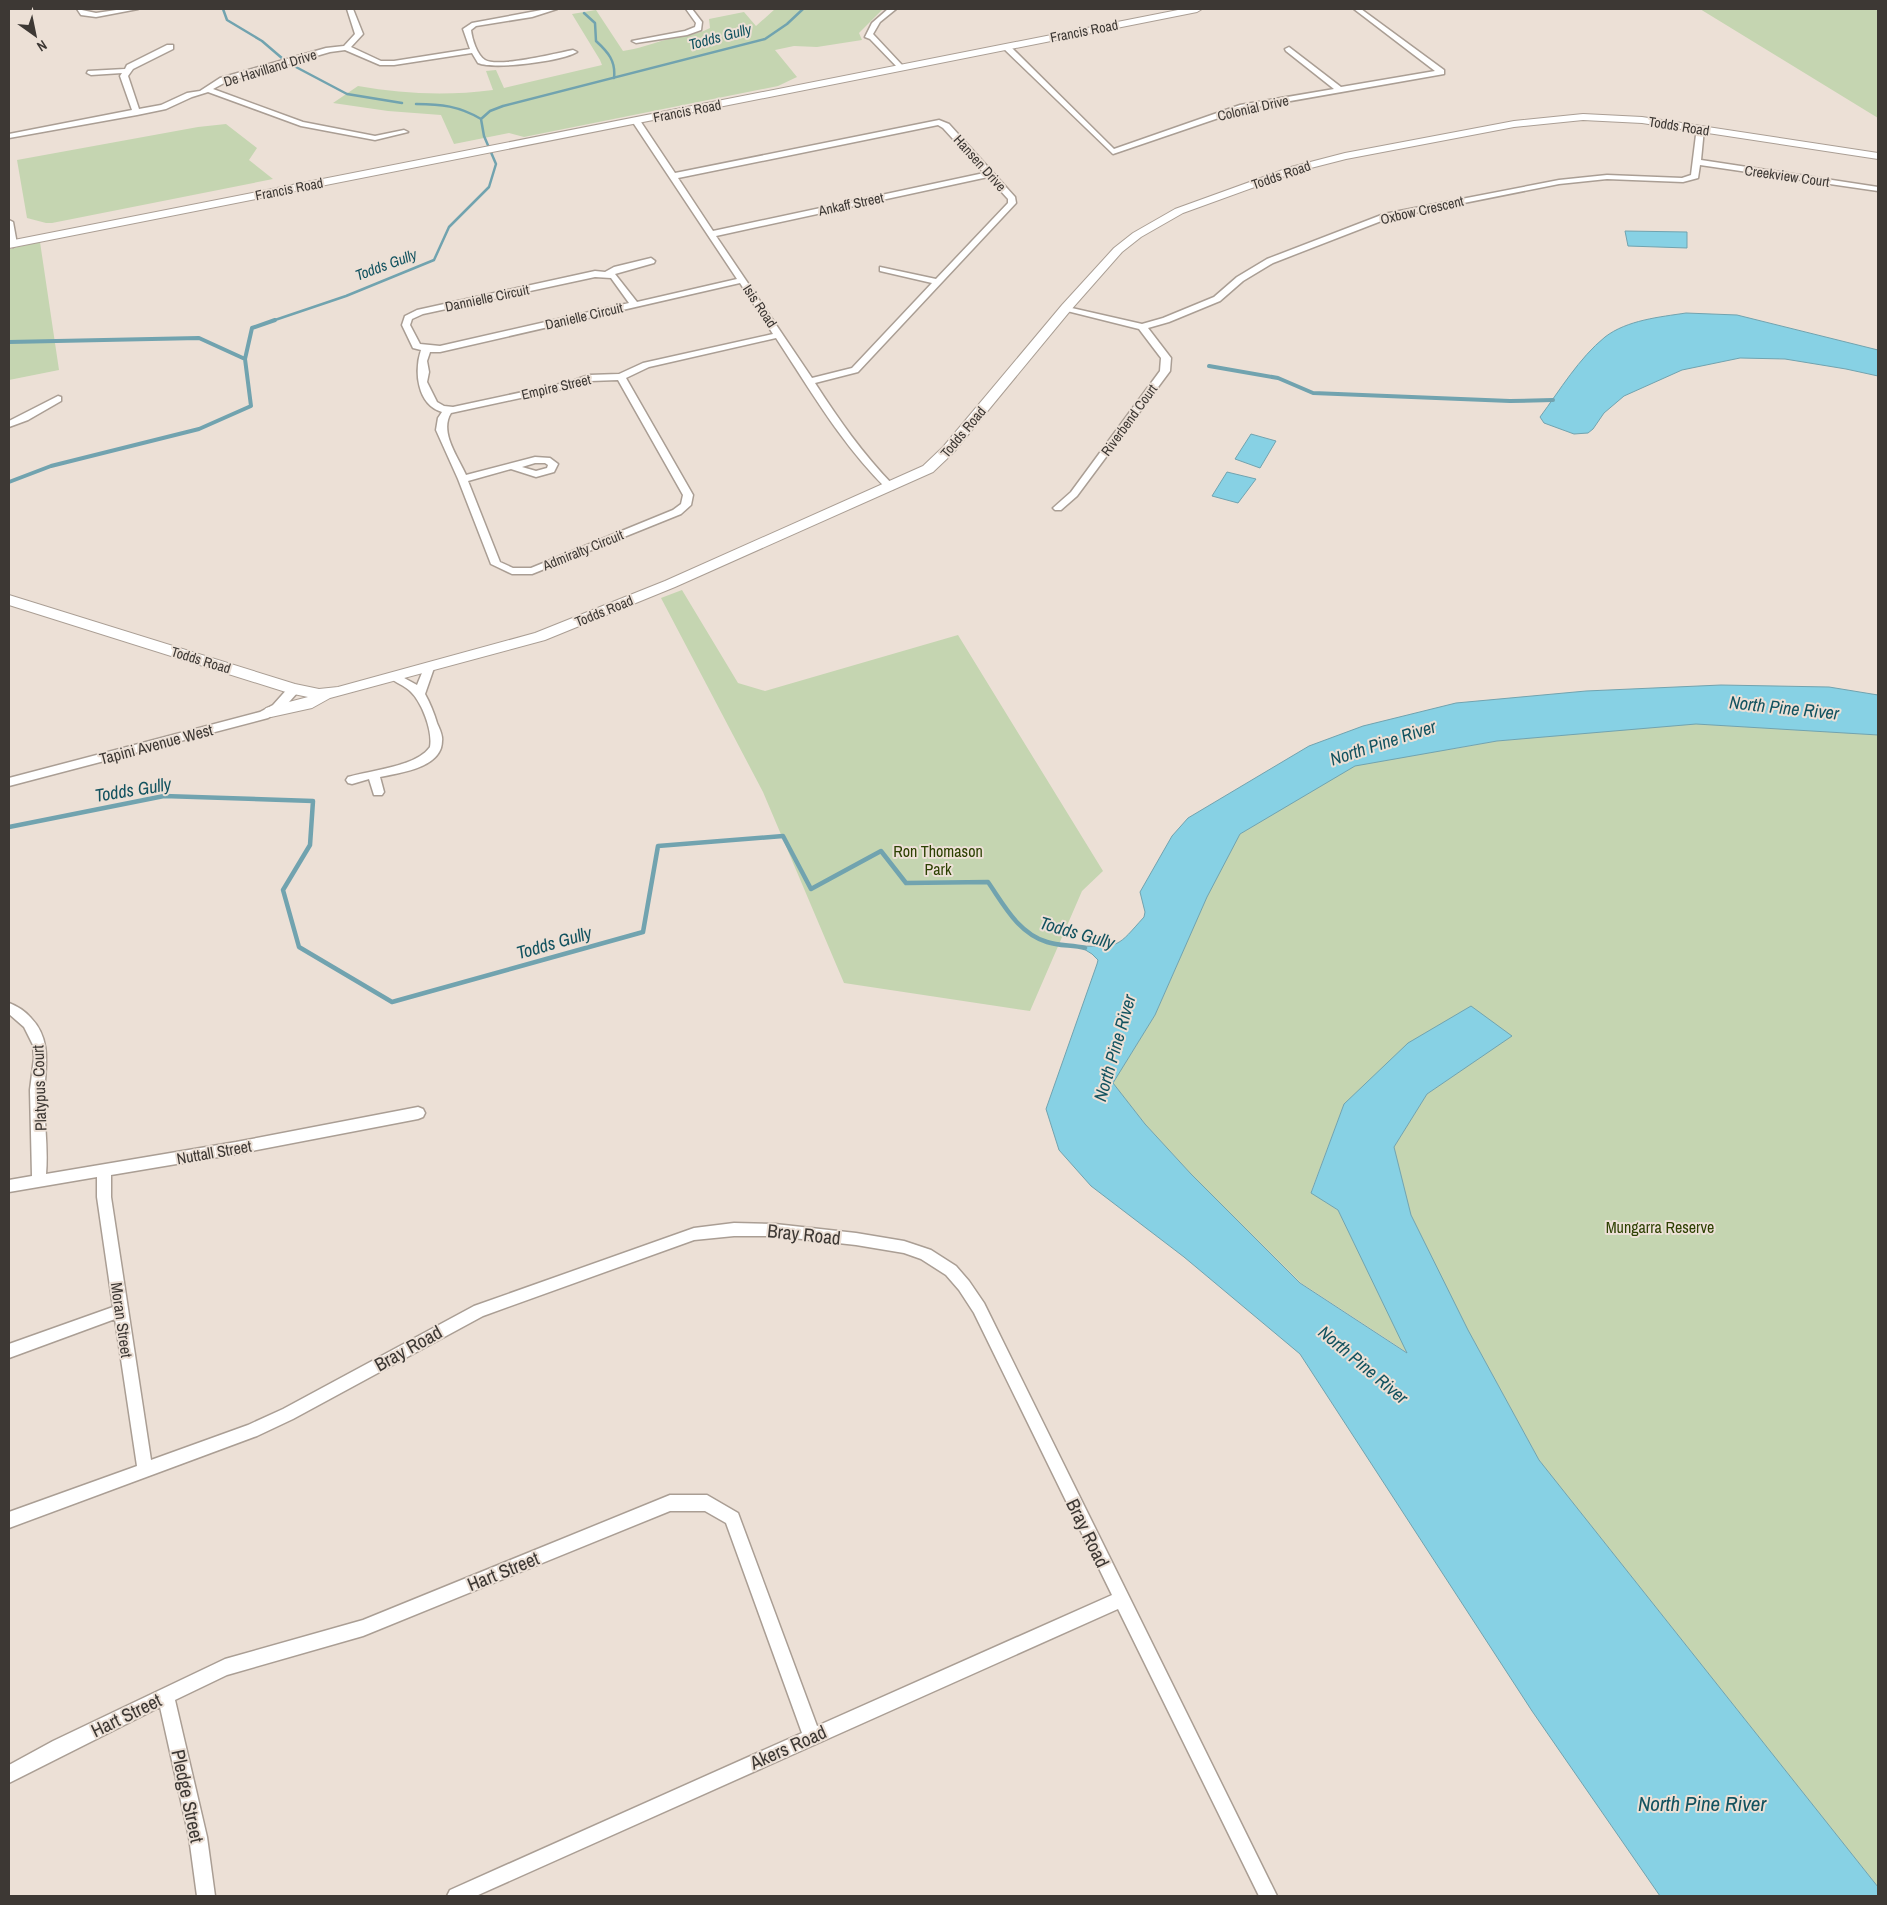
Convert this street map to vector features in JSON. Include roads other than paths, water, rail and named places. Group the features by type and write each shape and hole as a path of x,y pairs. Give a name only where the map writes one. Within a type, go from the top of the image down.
{"street":[{"path":"80,9 83,14 93,16 135,9"},
{"path":"350,9 359,34 346,48 380,63 394,63 475,50"},
{"path":"554,9 532,15 474,24 467,29 467,32 481,62 486,64 502,64 573,52"},
{"path":"636,42 687,33 698,28 700,23 689,9"},
{"path":"893,9 887,11 870,31 869,37 871,36 899,67"},
{"path":"1154,17 1163,9"},
{"name":"Francis Road","path":"11,242 460,156 1191,9"},
{"name":"Colonial Drive","path":"1006,47 1113,152 1243,107 1441,72 1356,9"},
{"path":"137,113 124,76 130,67 146,57 170,47"},
{"name":"De Havilland Drive","path":"9,136 163,107 209,90 223,80 329,50 346,48"},
{"path":"1289,49 1340,90"},
{"path":"91,72 127,71"},
{"path":"209,90 300,124 375,138 404,132"},
{"name":"Todds Road","path":"9,600 294,689 325,694 528,641 670,584 921,473 939,461 1066,308 1118,250 1137,235 1159,222 1200,203 1316,163 1514,124 1583,117 1642,120 1878,156"},
{"name":"Isis Road","path":"636,121 850,442 890,487"},
{"name":"Hansen Drive","path":"674,176 939,122 946,126 1010,196 1012,203 855,370 810,381"},
{"name":"Oxbow Crescent","path":"1142,327 1166,320 1218,299 1240,279 1270,261 1387,216 1559,182 1607,177 1683,180 1695,176 1700,129"},
{"name":"Creekview Court","path":"1696,162 1878,189"},
{"name":"Ankaff Street","path":"712,234 990,174"},
{"path":"9,222 11,242"},
{"name":"Dannielle Circuit","path":"426,349 416,346 406,325 406,321 413,315 595,274 608,274 617,269 651,261"},
{"path":"883,269 937,282"},
{"path":"608,274 618,279 634,304"},
{"name":"Danielle Circuit","path":"426,349 440,349 743,280"},
{"path":"1066,308 1142,327"},
{"name":"Riverbend Court","path":"1058,508 1074,494 1165,371 1166,358 1142,327"},
{"name":"Empire Street","path":"448,410 468,408 589,378 621,377 646,365 780,336"},
{"path":"426,349 422,357 424,372 422,382 433,404 448,410"},
{"name":"Admiralty Circuit","path":"448,410 443,418 441,430 463,478 496,564 512,571 532,571 677,512 686,504 688,495 621,377"},
{"path":"9,424 25,418 58,399"},
{"path":"463,478 513,467"},
{"path":"420,693 429,668"},
{"path":"352,780 421,761 435,751 437,739 420,693 408,682 395,677"},
{"name":"Tapini Avenue West","path":"9,782 254,719 271,712 294,689"},
{"path":"271,712 307,704 325,694"},
{"path":"373,774 378,792"},
{"name":"Platypus Court","path":"9,1008 25,1019 35,1032 40,1047 36,1094 42,1149 39,1181"},
{"name":"Nuttall Street","path":"9,1186 236,1148 418,1113"},
{"name":"Moran Street","path":"104,1170 104,1197 144,1470"},
{"name":"Bray Road","path":"9,1520 252,1431 288,1414 479,1311 694,1234 722,1229 747,1228 814,1234 895,1245 920,1252 948,1268 967,1290 979,1308 1268,1896"},
{"path":"9,1351 120,1311"},
{"name":"Hart Street","path":"9,1774 212,1673 240,1662 363,1628 670,1503 707,1503 732,1518 812,1736"},
{"name":"Akers Road","path":"456,1896 1121,1599"},
{"name":"Pledge Street","path":"166,1696 193,1816 206,1896"}],"water":[{"path":"1625,231 1687,232 1687,248 1628,246"},
{"path":"1686,313 1737,315 1878,350 1878,376 1785,359 1740,358 1682,370 1624,396 1604,413 1588,433 1574,434 1544,423 1540,417 1562,385 1578,364 1605,337 1633,323"},
{"path":"1251,434 1276,441 1260,468 1235,459"},
{"path":"1227,472 1256,479 1238,503 1212,496"},
{"name":"North Pine River","path":"1721,685 1829,687 1878,695 1878,735 1696,724 1497,741 1355,766 1240,834 1207,897 1155,1015 1113,1083 1145,1124 1191,1174 1300,1283 1407,1353 1338,1210 1311,1193 1344,1104 1408,1043 1471,1006 1512,1036 1427,1094 1394,1147 1411,1215 1468,1330 1539,1460 1878,1887 1878,1896 1660,1896 1532,1711 1300,1354 1184,1257 1091,1186 1059,1150 1046,1109 1098,960 1079,946 1103,946 1117,943 1123,940 1144,917 1145,912 1140,892 1172,836 1188,818 1309,746 1363,726 1456,703 1586,691"}],"waterway":[{"path":"223,9 227,20 262,41 283,59"},
{"name":"Todds Gully","path":"614,78 765,39 787,24 803,9"},
{"path":"584,13 595,23 596,41 610,57 614,67 614,78"},
{"path":"294,66 347,94 402,103"},
{"name":"Todds Gully","path":"481,119 490,111 503,106 614,78"},
{"path":"416,104 450,107 465,111 481,119"},
{"name":"Todds Gully","path":"272,321 346,296 434,260 449,227 489,187 496,164 484,136 481,119"},
{"name":"Todds Gully","path":"245,359 252,328 275,320"},
{"path":"9,342 199,338 245,359"},
{"name":"Todds Gully","path":"9,482 51,466 199,429 251,406 245,359"},
{"path":"1209,366 1278,378 1313,393 1510,401 1553,400"},
{"name":"Todds Gully","path":"9,827 164,796 313,801 310,845 283,890 299,947 392,1002 643,932 658,846 783,836 811,889 881,851 906,883 988,882 1006,909 1028,932 1047,942 1085,948"}],"park label":[{"name":"Ron Thomason Park","path":"938,860"},
{"name":"Mungarra Reserve","path":"1660,1227"}]}
